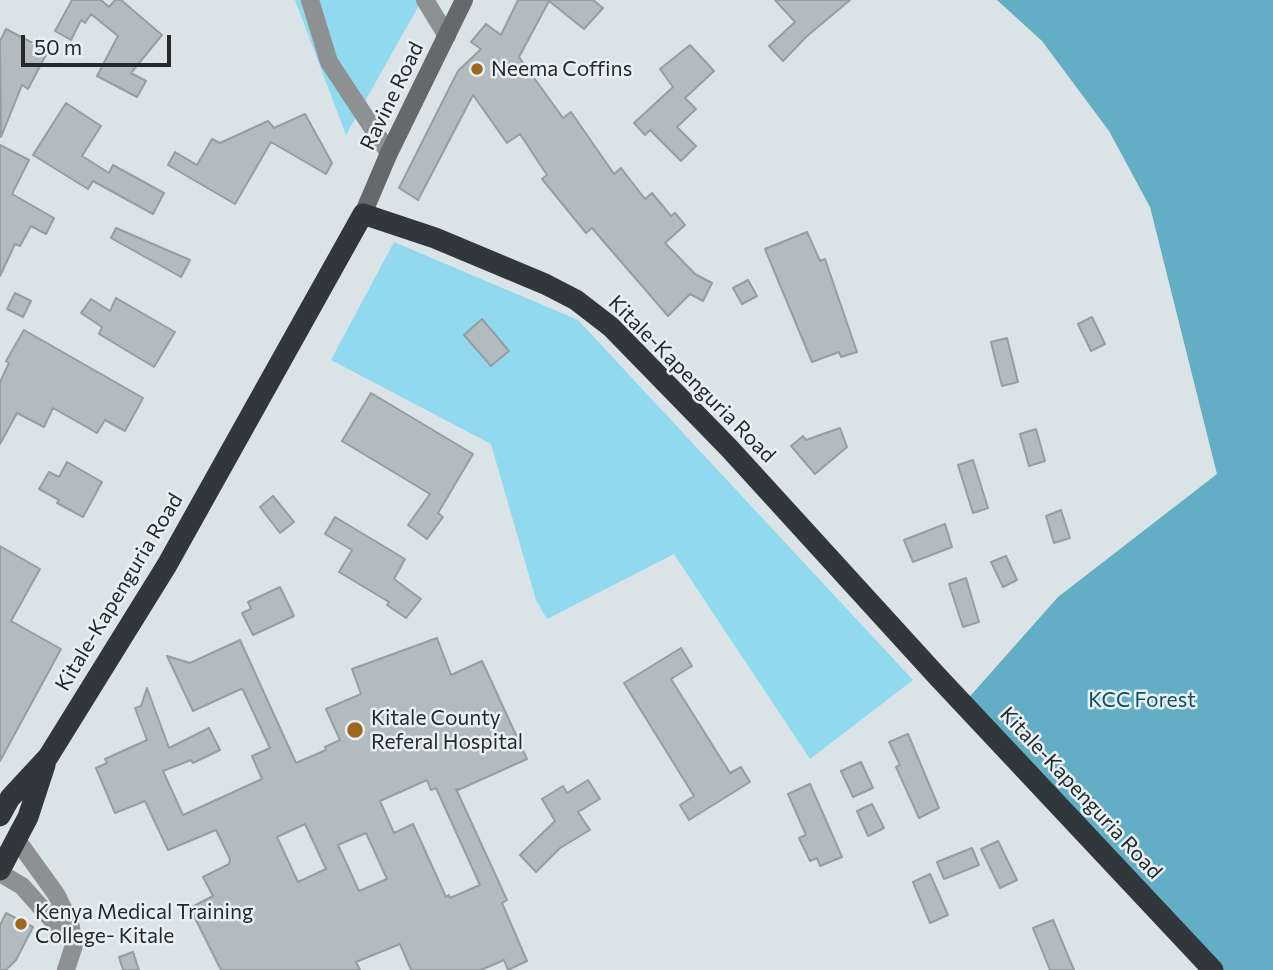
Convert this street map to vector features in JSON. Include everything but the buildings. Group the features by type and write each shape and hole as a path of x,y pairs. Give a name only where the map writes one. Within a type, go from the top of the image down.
{"highway":[{"name":"Kitale-Kapenguria Road","path":"0,816 10,798 48,757 167,565 363,214 435,238 545,284 576,300 611,327 729,448 937,676 1213,970"},
{"name":"Kitale-Kapenguria Road","path":"0,871 8,836 28,817 48,757"}],"street":[{"path":"310,0 330,62 389,153"},
{"path":"425,0 447,36"},
{"name":"Ravine Road","path":"363,214 389,153 464,0"},
{"path":"8,836 61,902 70,922 72,943 82,970"},
{"path":"0,871 22,886 72,943"},
{"path":"66,970 72,943"}],"shaded area":[{"path":"295,0 422,0 346,135"},
{"path":"394,242 578,320 913,680 810,759 674,554 547,619 536,600 491,444 331,360"}],"green space":[{"name":"KCC Forest","path":"997,0 1273,0 1273,970 1216,970 964,703 1058,597 1217,474 1150,207 1109,131 1042,41"}],"place":[{"name":"Neema Coffins","path":"477,69"},
{"name":"Kitale County Referal Hospital","path":"355,730"},
{"name":"Kenya Medical Training College- Kitale","path":"21,924"}]}
